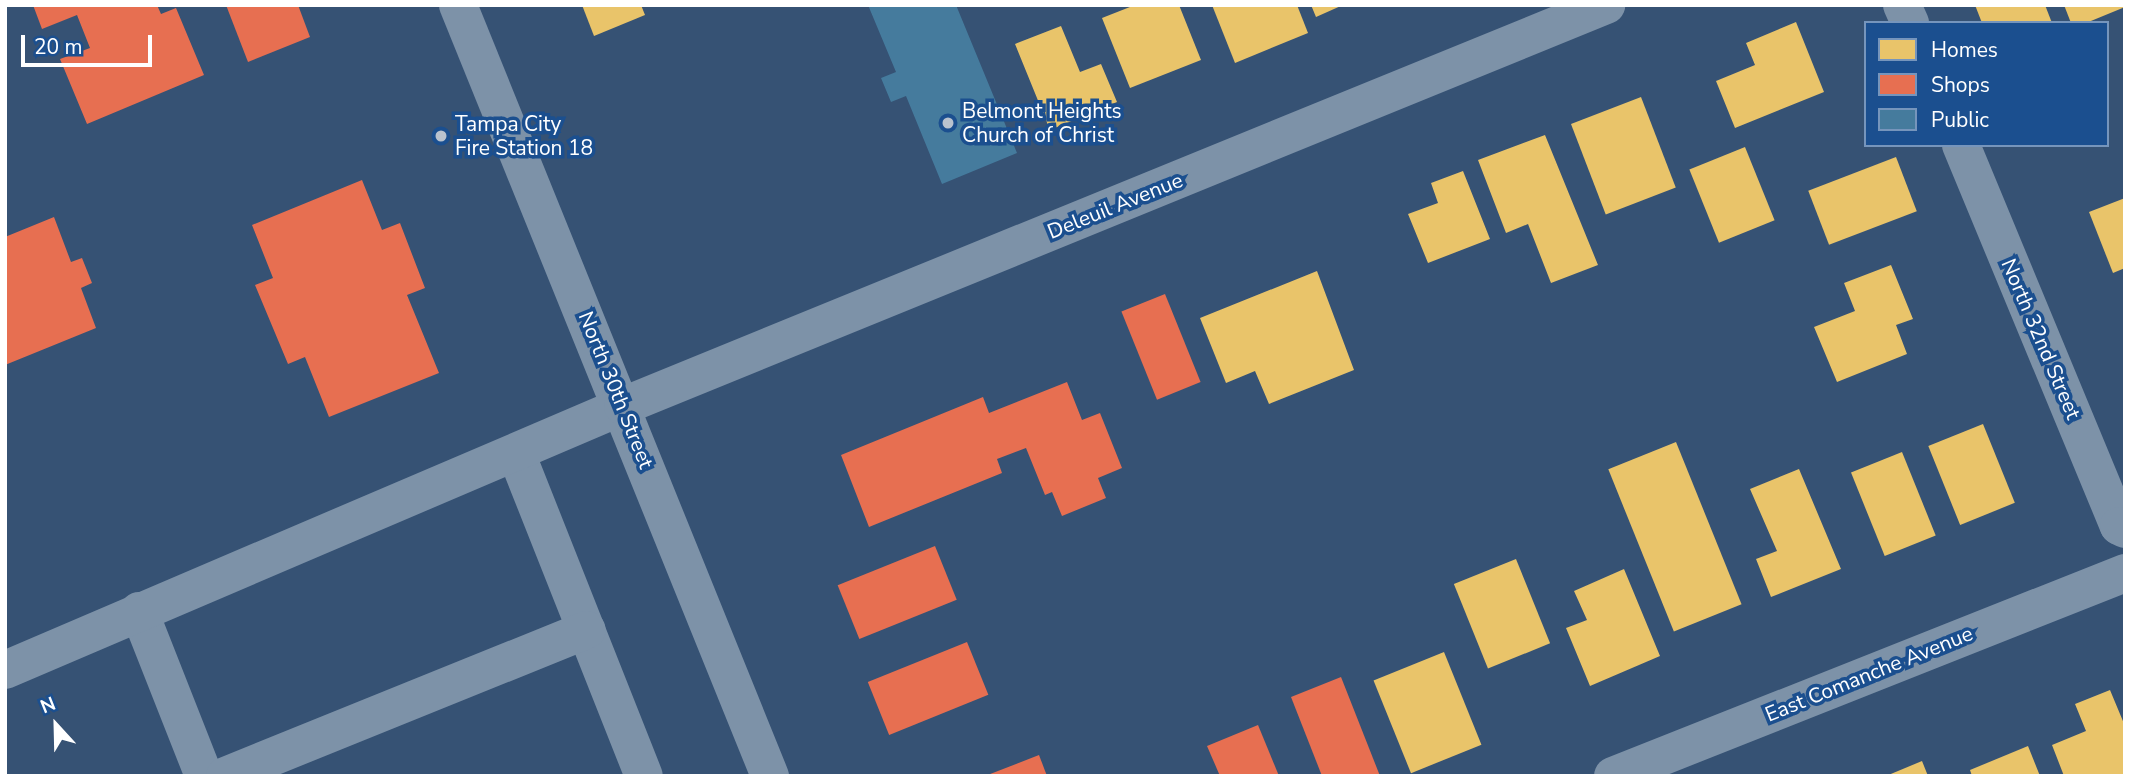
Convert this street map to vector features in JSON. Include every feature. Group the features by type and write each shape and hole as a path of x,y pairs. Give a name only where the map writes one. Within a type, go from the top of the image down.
{"street":[{"name":"North 30th Street","path":"458,5 623,406 770,776"},
{"name":"Deleuil Avenue","path":"5,670 623,406 1606,5"},
{"path":"1902,5 1909,21"},
{"name":"North 32nd Street","path":"1962,147 2119,526 2125,529"},
{"path":"516,453 644,776"},
{"name":"East Comanche Avenue","path":"1613,776 2125,573"},
{"path":"139,611 204,776"},
{"path":"226,776 587,630"}],"building: Homes":[{"path":"582,5 641,5 645,15 594,36"},
{"path":"1135,5 1179,5 1201,60 1130,88 1102,18"},
{"path":"1212,5 1297,5 1308,33 1235,63"},
{"path":"1311,5 1343,5 1316,17"},
{"path":"1975,5 2045,5 2051,21 1981,21"},
{"path":"2064,5 2125,5 2091,21 2070,21"},
{"path":"1796,22 1824,92 1735,128 1716,81 1755,65 1746,43"},
{"path":"1061,26 1080,72 1101,64 1117,102 1050,130 1015,44"},
{"path":"1641,97 1676,188 1606,214 1571,124"},
{"path":"1545,135 1598,265 1551,283 1528,224 1506,233 1478,160"},
{"path":"1745,147 1775,220 1719,243 1689,169"},
{"path":"1896,157 1917,211 1829,245 1808,191"},
{"path":"1463,171 1490,239 1428,263 1408,214 1438,203 1431,183"},
{"path":"2125,198 2125,268 2113,273 2089,212"},
{"path":"1891,265 1913,319 1896,325 1907,354 1837,382 1814,327 1855,311 1844,283"},
{"path":"1317,271 1354,370 1269,404 1255,371 1226,383 1200,318"},
{"path":"1983,424 2015,503 1960,525 1928,446"},
{"path":"1676,442 1742,604 1674,632 1608,469"},
{"path":"1902,452 1936,535 1885,556 1851,473"},
{"path":"1799,469 1841,569 1771,597 1756,559 1777,551 1750,489"},
{"path":"1516,559 1550,643 1488,668 1454,584"},
{"path":"1624,569 1660,656 1590,686 1566,628 1587,620 1574,591"},
{"path":"1444,652 1481,745 1411,773 1374,680"},
{"path":"2110,690 2125,726 2125,776 2064,776 2052,745 2086,731 2075,704"},
{"path":"2028,746 2040,776 1972,776 1970,770"},
{"path":"1922,761 1928,776 1886,776"}],"building: Shops":[{"path":"33,5 157,5 161,14 176,8 204,75 87,124 60,59 90,48 77,15 42,29"},
{"path":"226,5 298,5 310,37 248,62"},
{"path":"362,180 382,230 400,223 425,288 407,295 439,373 329,417 305,357 288,364 255,285 273,278 252,225"},
{"path":"54,217 71,262 82,258 92,283 81,288 96,328 5,365 5,237"},
{"path":"1165,294 1201,382 1157,400 1121,312"},
{"path":"1067,382 1082,420 1100,413 1122,468 1098,478 1106,498 1062,516 1052,492 1045,495 1026,448 997,459 1002,473 869,527 841,455 983,397 989,413"},
{"path":"935,546 957,600 859,639 838,585"},
{"path":"967,642 988,695 889,735 868,682"},
{"path":"1341,677 1380,776 1322,776 1291,697"},
{"path":"1258,725 1279,776 1220,776 1207,746"},
{"path":"1039,755 1047,776 985,776"}],"building: Public":[{"path":"868,5 956,5 1017,153 942,184 906,96 891,102 881,78 896,72"}],"place":[{"name":"Belmont Heights Church of Christ","path":"948,123"},
{"name":"Tampa City Fire Station 18","path":"441,136"}]}
